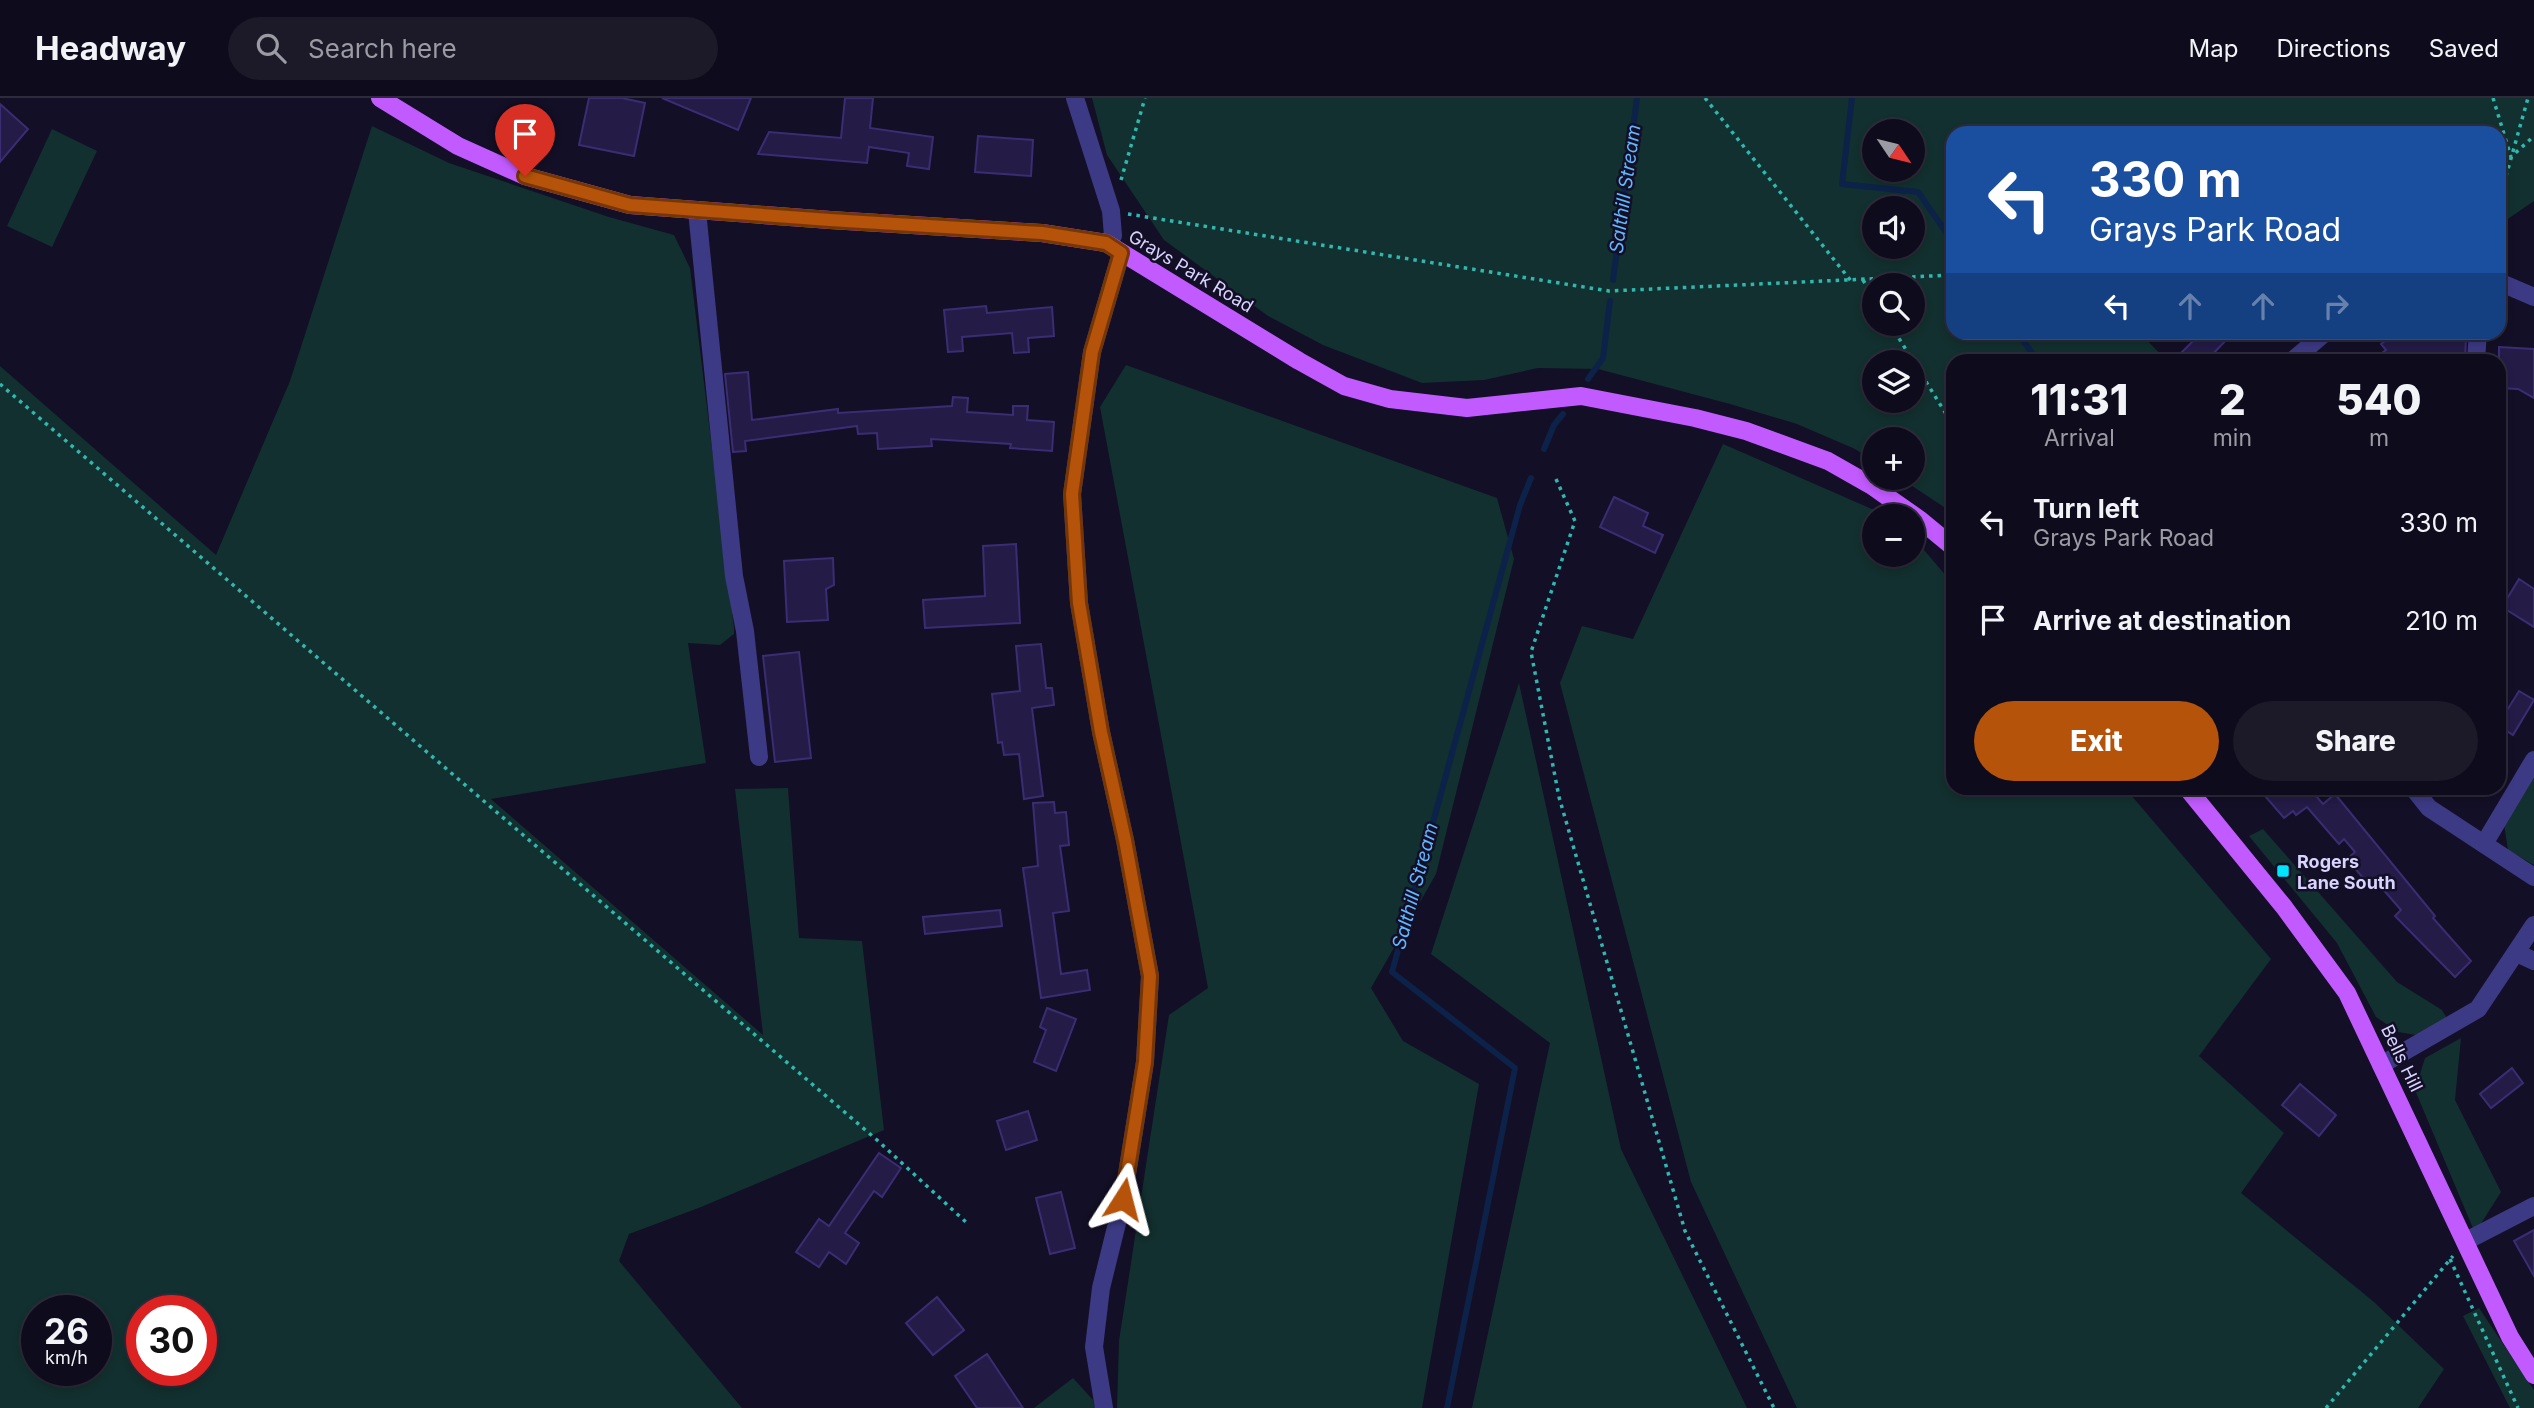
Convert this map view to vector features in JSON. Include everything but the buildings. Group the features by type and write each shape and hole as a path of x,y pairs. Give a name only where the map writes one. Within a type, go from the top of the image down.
{"main road":[{"name":"Grays Park Road","path":"380,98 458,146 525,176 630,205 1042,233 1113,248 1344,386 1390,399 1467,408 1581,396 1695,418 1746,431 1828,461 1872,486 1946,541"},
{"name":"Bells Hill","path":"2193,795 2284,907 2347,993 2511,1337 2534,1375"}],"street":[{"path":"1074,98 1111,211 1114,236 1092,352 1072,494 1079,603 1101,732 1125,840 1150,976 1145,1062 1123,1199 1101,1288 1094,1347 1104,1408"},
{"path":"697,211 734,576 746,631 759,757"},
{"path":"2506,285 2534,297"},
{"path":"2300,354 2317,340"},
{"path":"2484,844 2534,760"},
{"path":"2419,795 2429,808 2534,877"},
{"path":"2381,1065 2478,1010 2534,925"},
{"path":"2517,953 2534,961"},
{"path":"2466,1241 2534,1206"}],"path":[{"path":"1145,98 1111,211 1609,291 1862,280"},
{"path":"1704,98 1851,281"},
{"path":"2493,98 2502,126"},
{"path":"2506,175 2528,98"},
{"path":"2511,157 2534,136"},
{"path":"2506,141 2511,157"},
{"path":"1925,277 1946,275"},
{"path":"1897,336 1946,414"},
{"path":"0,384 877,1140 968,1224"},
{"path":"1556,479 1575,521 1531,652 1559,797 1685,1231 1774,1408"},
{"path":"2326,1408 2466,1241"},
{"path":"2451,1259 2518,1408"}],"green space":[{"path":"1092,98 2534,98 2534,201 2506,220 2506,126 1946,126 1946,340 2147,340 2160,354 1946,354 1946,508 1918,490 1925,490 1925,427 1862,427 1862,453 1797,424 1598,369 1538,368 1484,380 1422,383 1323,345 1268,316 1164,240 1107,155"},
{"path":"372,126 449,163 609,217 674,235 690,268 734,628 734,634 720,645 688,643 706,763 491,799 763,1035 735,789 788,788 799,938 862,941 884,1130 701,1207 629,1234 619,1261 742,1408 0,1408 0,366 216,555 290,381"},
{"path":"52,129 97,151 52,247 7,226"},
{"path":"1126,365 1497,498 1514,559 1436,874 1371,988 1403,1041 1479,1084 1422,1408 1117,1408 1119,1341 1169,1015 1208,988 1100,407"},
{"path":"1723,444 1862,505 1862,567 1925,567 1925,551 1946,576 1946,795 2131,795 2271,959 2199,1056 2284,1133 2241,1193 2374,1302 2444,1369 2418,1408 1797,1408 1691,1182 1560,683 1582,626 1633,639"},
{"path":"1519,683 1621,1149 1747,1408 1472,1408 1550,1043 1431,954"},
{"path":"2534,777 2534,865 2508,850 2504,824"},
{"path":"2263,829 2397,982 2442,1010 2448,1020 2416,1035 2398,1032 2376,1017 2337,943 2249,836"},
{"path":"2461,1038 2455,1100 2501,1192 2475,1233 2415,1090 2425,1058"},
{"path":"2479,1308 2534,1390 2534,1408 2510,1408 2463,1316"},
{"path":"1073,1378 1093,1400 1095,1408 1034,1408"}],"waterway":[{"name":"Salthill Stream","path":"1613,280 1637,98"},
{"path":"1852,98 1842,184 1918,192 1946,232"},
{"name":"Salthill Stream","path":"1588,379 1603,358 1610,301"},
{"path":"2023,340 2033,354"},
{"name":"Salthill Stream","path":"1544,449 1554,425 1563,414"},
{"name":"Salthill Stream","path":"1447,1408 1515,1068 1392,972 1520,505 1531,478"}],"place":[{"name":"Rogers Lane South","path":"2283,871"}],"route":[{"path":"525,176 630,205 1042,233 1106,243 1121,253 1092,352 1072,494 1079,603 1101,732 1125,840 1150,976 1145,1062 1123,1199"}]}
